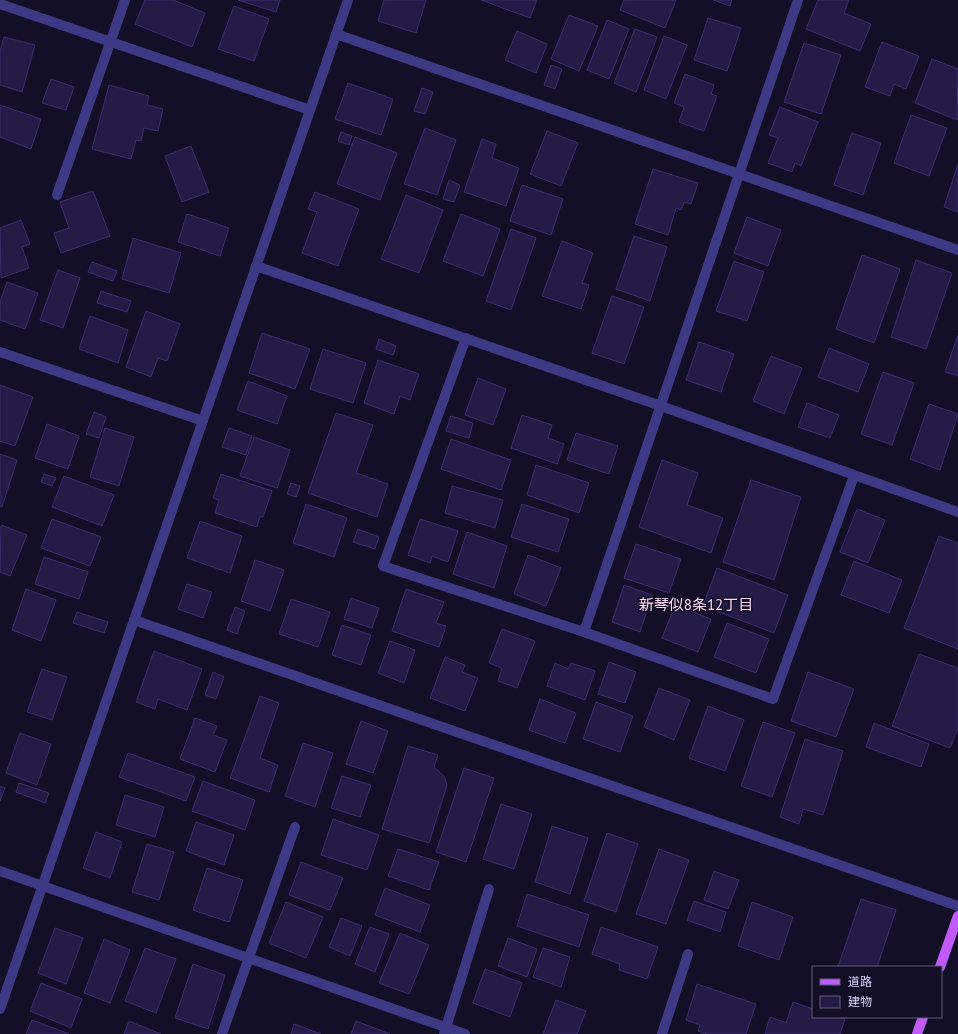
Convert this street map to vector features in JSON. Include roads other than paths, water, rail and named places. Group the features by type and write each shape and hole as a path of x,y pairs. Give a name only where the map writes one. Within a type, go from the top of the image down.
{"main road":[{"path":"940,966 958,916"},
{"path":"917,1034 923,1018"}],"street":[{"path":"57,195 125,0"},
{"path":"0,1009 348,0"},
{"path":"584,632 798,0"},
{"path":"0,4 310,110"},
{"path":"336,34 958,250"},
{"path":"256,266 661,406 958,512"},
{"path":"466,338 383,566 584,632 773,699 854,476"},
{"path":"0,352 203,421"},
{"path":"134,620 958,906"},
{"path":"222,1034 295,827"},
{"path":"0,871 248,958 445,1031 465,1034"},
{"path":"445,1031 488,889"},
{"path":"662,1034 688,954"}],"district":[{"name":"新琴似8条12丁目","path":"696,604"}]}
